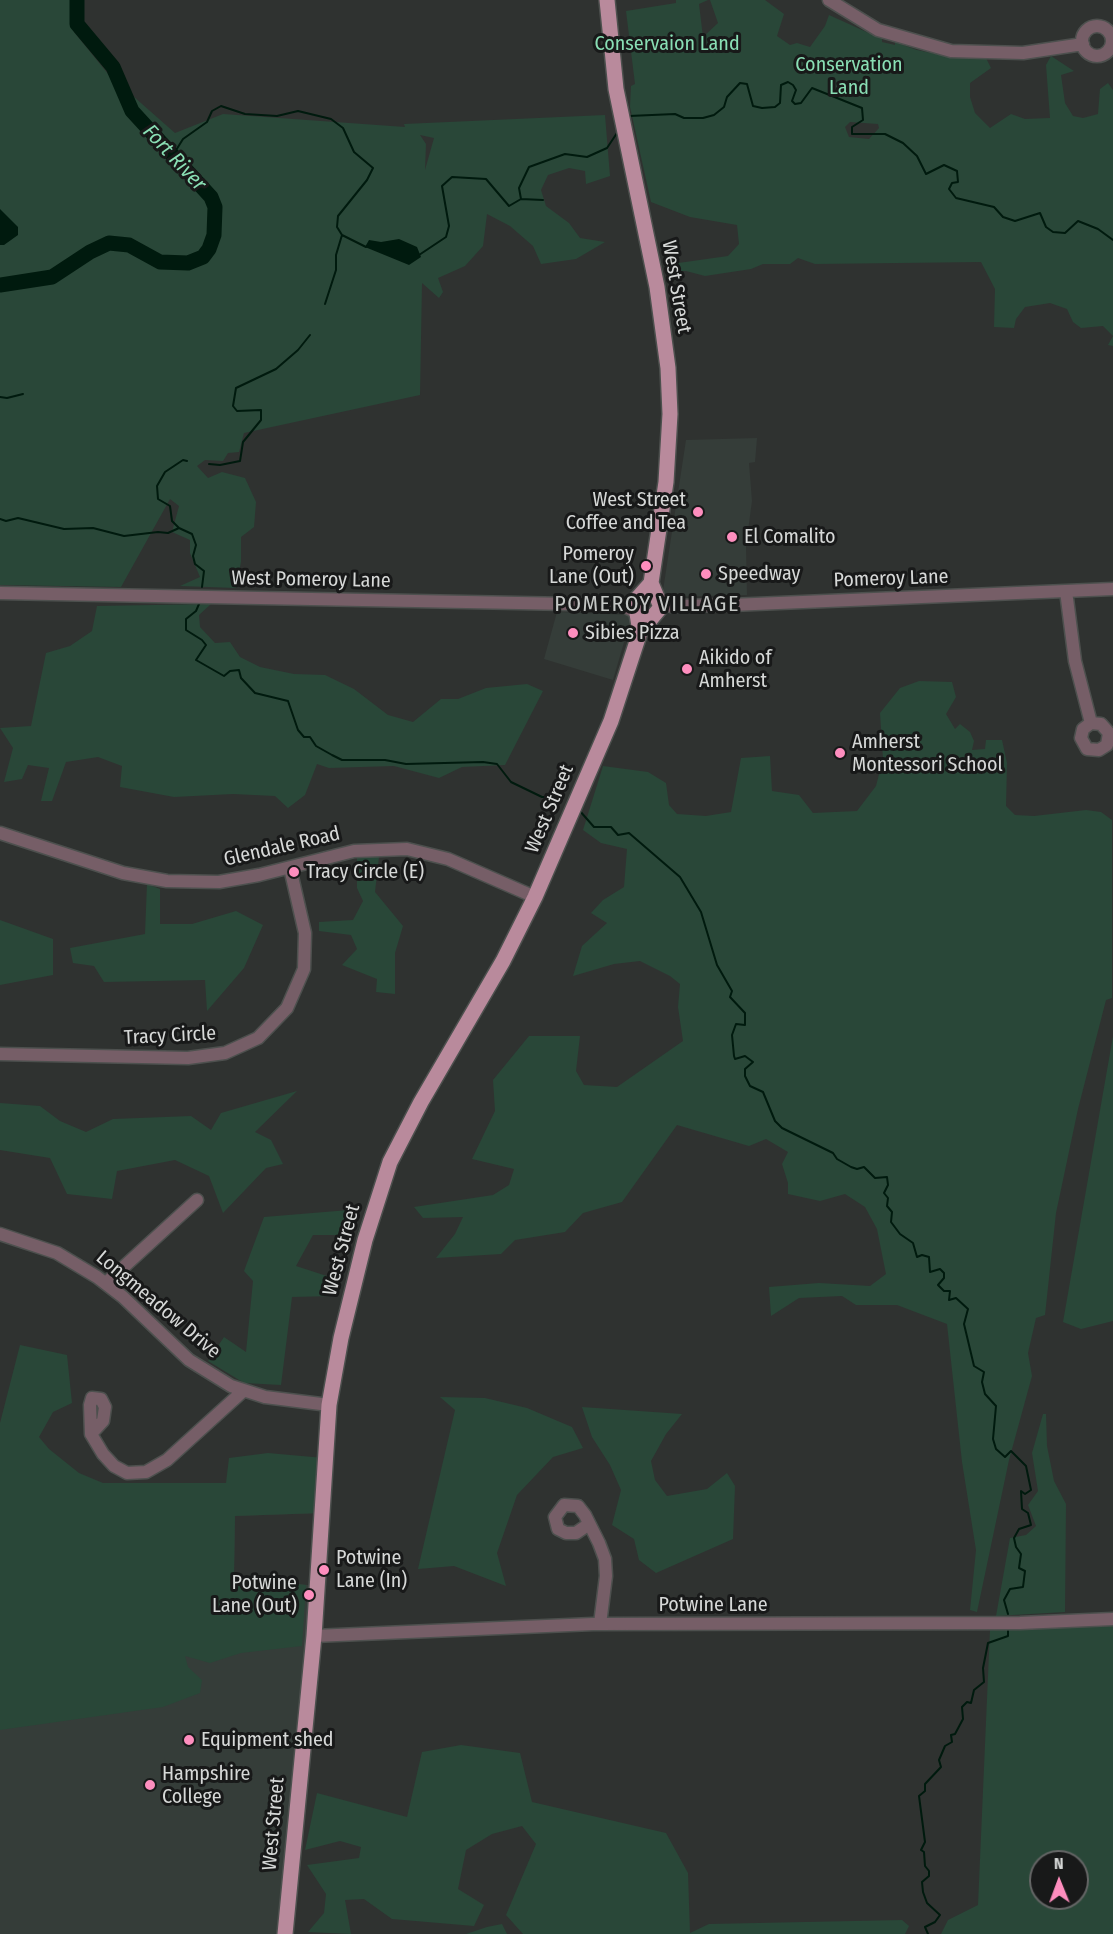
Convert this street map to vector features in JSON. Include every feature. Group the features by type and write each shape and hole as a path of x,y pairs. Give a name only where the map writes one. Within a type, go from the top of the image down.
{"main road":[{"name":"West Street","path":"285,1934 314,1636 328,1405 341,1338 360,1262 390,1162 421,1102 503,961 535,897 610,721 652,602 666,482 670,414 668,368 657,287 622,125 612,58 607,0"}],"street":[{"path":"829,0 878,30 951,51 1023,53 1083,44"},
{"name":"Pomeroy Lane","path":"652,602 1113,589"},
{"path":"1066,591 1075,661 1091,723"},
{"name":"West Pomeroy Lane","path":"0,592 307,601 622,605 652,602"},
{"name":"Glendale Road","path":"0,833 123,873 167,881 219,882 290,868 354,850 406,849 448,859 535,897"},
{"name":"Tracy Circle","path":"0,1054 188,1059 225,1053 258,1038 287,1008 304,969 305,933 290,868"},
{"path":"106,1283 196,1200"},
{"name":"Longmeadow Drive","path":"0,1234 57,1253 106,1283 198,1367 243,1392 274,1399 328,1405"},
{"path":"91,1434 114,1466 127,1473 146,1472 166,1460 243,1392"},
{"path":"589,1524 601,1548 605,1565 605,1589 600,1624"},
{"name":"Potwine Lane","path":"314,1636 600,1624 1014,1623 1113,1619"}],"shaded area":[{"path":"0,209 18,227 18,235 4,245 0,245"},
{"path":"399,239 417,247 421,257 409,265 365,247 369,240 381,242"},
{"path":"757,438 755,462 749,463 752,501 746,546 747,595 662,597 686,440"},
{"path":"557,612 632,615 613,680 544,659"},
{"name":"Hampshire College","path":"0,1488 322,1513 235,1516 234,1577 317,1586 286,1934 0,1934"}],"green space":[{"path":"0,0 73,0 74,32 108,74 175,133 223,114 405,127 404,124 605,115 610,176 586,184 585,171 569,168 548,175 541,190 546,206 569,223 580,238 605,242 576,259 541,264 533,246 510,226 487,214 483,246 465,266 438,278 443,292 439,298 422,283 420,395 244,433 239,452 228,453 223,461 205,460 197,466 208,478 222,472 245,478 256,502 254,527 241,537 241,562 236,588 180,586 200,577 190,553 190,540 172,532 179,506 170,499 121,587 0,585","holes":["420,135 434,138 425,170 426,144"]},
{"path":"676,0 708,0 699,4 703,37 718,23 710,0 765,0 784,14 777,36 790,45 797,43 810,47 825,26 829,15 882,39 882,42 895,45 895,42 917,50 946,56 986,58 991,68 970,83 970,97 975,113 990,128 1011,114 1025,119 1050,118 1046,65 1051,56 1074,71 1061,75 1065,103 1073,116 1083,118 1098,114 1100,89 1108,83 1113,90 1113,336 1103,326 1081,328 1073,322 1067,309 1050,303 1025,307 1016,319 1014,328 994,327 995,289 981,262 815,264 798,258 790,264 763,264 751,269 705,276 686,271 667,271 664,265 728,256 739,244 737,225 690,217 651,202 630,107 631,86 635,84 626,11 676,3","holes":["850,122 878,124 879,128 869,139 849,137 845,127"]},
{"path":"1113,336 1113,346 1108,345"},
{"path":"211,604 199,615 200,627 215,643 230,642 240,657 260,667 294,674 325,675 354,689 388,715 413,722 441,699 458,699 486,688 527,684 543,691 505,765 462,767 439,778 394,766 329,768 317,764 305,795 288,808 275,796 233,794 174,797 120,787 122,766 98,757 66,762 52,801 41,801 49,768 28,765 22,779 4,782 13,748 0,728 31,726 46,653 70,646 92,631 97,606"},
{"path":"919,681 952,682 956,697 946,714 955,729 960,724 970,732 974,741 972,750 985,749 986,740 1002,740 1007,763 1006,806 1015,815 1034,816 1086,810 1101,812 1112,820 1112,998 1106,1000 1078,1109 1056,1213 1045,1315 1036,1318 1028,1353 1032,1376 1009,1460 977,1612 970,1610 976,1550 962,1462 947,1324 897,1305 856,1305 842,1296 799,1298 771,1316 769,1287 819,1283 870,1286 886,1274 877,1229 865,1207 845,1194 820,1201 788,1194 788,1183 782,1164 788,1152 766,1139 749,1146 677,1125 622,1202 583,1213 565,1232 515,1240 501,1254 436,1258 455,1234 463,1217 423,1218 414,1207 493,1195 509,1185 514,1169 472,1159 495,1111 493,1080 529,1036 580,1036 576,1071 584,1085 617,1087 683,1041 678,1007 680,984 670,976 640,961 614,964 573,976 582,946 607,923 591,913 603,900 624,887 627,849 601,843 583,830 603,766 648,772 666,783 669,805 677,814 706,816 731,812 741,758 770,756 772,791 799,795 813,813 857,811 876,786 883,759 880,713 900,688"},
{"path":"357,857 379,857 375,892 403,926 395,953 395,994 376,992 377,979 342,965 357,949 351,935 319,931 319,922 353,920 363,901 357,888"},
{"path":"147,884 160,889 160,924 192,924 236,911 263,925 244,968 207,1011 205,980 104,982 94,966 73,963 70,948 145,934"},
{"path":"0,920 53,939 53,975 0,985"},
{"path":"1113,1036 1113,1321 1081,1329 1063,1322"},
{"path":"297,1091 255,1132 271,1140 283,1164 266,1168 223,1213 209,1176 175,1160 117,1171 112,1199 67,1194 50,1158 0,1150 0,1103 40,1106 60,1121 86,1132 113,1119 191,1116 211,1130 221,1113"},
{"path":"349,1210 350,1235 313,1235 296,1266 333,1278 334,1296 292,1297 281,1385 244,1383 208,1361 224,1337 246,1352 253,1281 244,1271 264,1217"},
{"path":"20,1345 67,1355 72,1403 53,1412 39,1437 49,1449 79,1473 103,1483 226,1483 229,1458 268,1453 324,1458 322,1513 235,1516 234,1577 306,1585 302,1646 241,1653 210,1663 185,1656 188,1667 202,1680 200,1693 163,1707 0,1730 0,1423"},
{"path":"440,1397 485,1398 527,1408 572,1427 583,1448 553,1457 517,1495 497,1553 506,1586 454,1566 418,1569 455,1410"},
{"path":"582,1407 682,1414 666,1434 651,1461 655,1480 667,1496 707,1489 727,1473 735,1486 733,1539 656,1573 639,1560 634,1539 612,1525 621,1490 610,1465 592,1437"},
{"path":"1043,1414 1046,1414 1047,1446 1054,1481 1066,1504 1065,1612 996,1616 1010,1538 1026,1535 1036,1526 1028,1505 1038,1491 1032,1453"},
{"path":"1113,1626 1113,1934 941,1934 948,1920 978,1905 990,1630"},
{"path":"461,1745 520,1753 532,1802 666,1833 688,1873 690,1933 709,1924 902,1920 909,1926 905,1934 523,1934 506,1915 536,1844 522,1826 492,1834 466,1850 458,1889 484,1905 474,1926 392,1919 364,1899 345,1900 351,1934 308,1932 324,1913 326,1894 307,1865 359,1858 361,1847 340,1841 305,1850 317,1793 407,1817 422,1752"},
{"path":"502,1924 507,1934 466,1934 487,1927"}],"waterway":[{"name":"Fort River","path":"0,285 52,277 90,252 109,243 129,245 160,262 188,263 203,257 214,235 215,207 211,197 132,111 113,67 77,24 77,0"},
{"path":"629,116 675,114 684,118 703,118 714,115 724,107 727,97 740,83 747,84 753,106 762,108 775,107 780,103 781,85 788,82 796,90 792,101 795,104 801,103 812,88 862,108 863,120 852,127 852,134 885,134 903,143 917,156 926,174 944,165 957,171 958,182 952,183 949,189 956,198 994,207 1003,217 1015,221 1040,213 1046,227 1053,232 1065,233 1078,221 1098,229 1113,240"},
{"path":"173,155 183,139 207,122 212,111 221,106 245,114 277,116 298,111 331,119 343,128 354,152 373,168 367,180 338,216 337,227 342,235 366,247"},
{"path":"419,255 446,237 449,226 442,186 452,177 486,179 509,206 521,199 519,188 529,167 565,154 587,157 607,148 619,130"},
{"path":"521,199 543,200"},
{"path":"325,304 336,270 336,255 342,235"},
{"path":"209,464 220,465 240,461 243,442 261,420 261,410 237,411 233,406 236,388 276,369 298,350 310,335"},
{"path":"0,397 7,398 23,394"},
{"path":"187,461 183,460 165,472 157,486 158,499 170,506 172,521 179,528 192,534 196,545 193,556 195,564 204,571 202,587"},
{"path":"0,519 6,521 18,518 64,529 93,528 124,536 168,533 179,528"},
{"path":"199,604 196,611 186,619 186,630 206,645 196,660 224,676 230,671 239,670 241,678 255,693 288,701 298,730 304,737 310,737 316,746 332,755 342,760 385,760 406,764 483,762 497,764 511,782 542,797 550,797 561,788 561,793 555,797 559,803"},
{"path":"579,810 594,827 611,827 618,835 629,833 680,877 701,912 717,965 732,991 730,997 745,1013 745,1025 736,1024 732,1035 735,1059 745,1056 753,1062 745,1069 745,1076 750,1086 763,1092 775,1121 782,1128 833,1153 837,1159 851,1167 857,1169 864,1167 875,1178 887,1177 888,1185 884,1193 888,1198 887,1206 892,1212 891,1222 900,1234 913,1243 917,1257 922,1255 929,1257 930,1272 940,1269 944,1273 944,1278 938,1285 944,1291 950,1291 949,1300 956,1298 968,1309 964,1324 974,1366 984,1372 982,1382 985,1394 996,1406 993,1439 996,1449 1005,1457 1011,1451 1026,1466 1031,1490 1025,1494 1021,1491 1022,1509 1028,1513 1031,1525 1019,1529 1014,1538 1021,1554 1019,1568 1025,1571 1023,1587 1010,1589 1004,1600 1008,1614"},
{"path":"928,1934 925,1927 935,1922 940,1915 927,1903 923,1892 922,1882 929,1876 929,1871 925,1866 924,1852 921,1850 925,1842 919,1796 925,1791 925,1784 941,1767 939,1760 945,1746 952,1742 951,1735 955,1734 963,1719 962,1707 967,1702 971,1703 974,1690 984,1682 983,1668 988,1643 1008,1636 1008,1631"}],"place":[{"name":"West Street Coffee and Tea","path":"698,512"},
{"name":"El Comalito","path":"732,537"},
{"name":"Pomeroy Lane (Out)","path":"646,566"},
{"name":"Speedway","path":"706,574"},
{"name":"Sibies Pizza","path":"573,633"},
{"name":"Aikido of Amherst","path":"687,669"},
{"name":"Amherst Montessori School","path":"840,753"},
{"name":"Tracy Circle (E)","path":"294,872"},
{"name":"Potwine Lane (In)","path":"324,1570"},
{"name":"Potwine Lane (Out)","path":"309,1595"},
{"name":"Equipment shed","path":"189,1740"},
{"name":"Hampshire College","path":"150,1785"}],"district":[{"name":"POMEROY VILLAGE","path":"647,605"}],"park label":[{"name":"Conservaion Land","path":"667,44"},
{"name":"Conservation Land","path":"849,76"}]}
